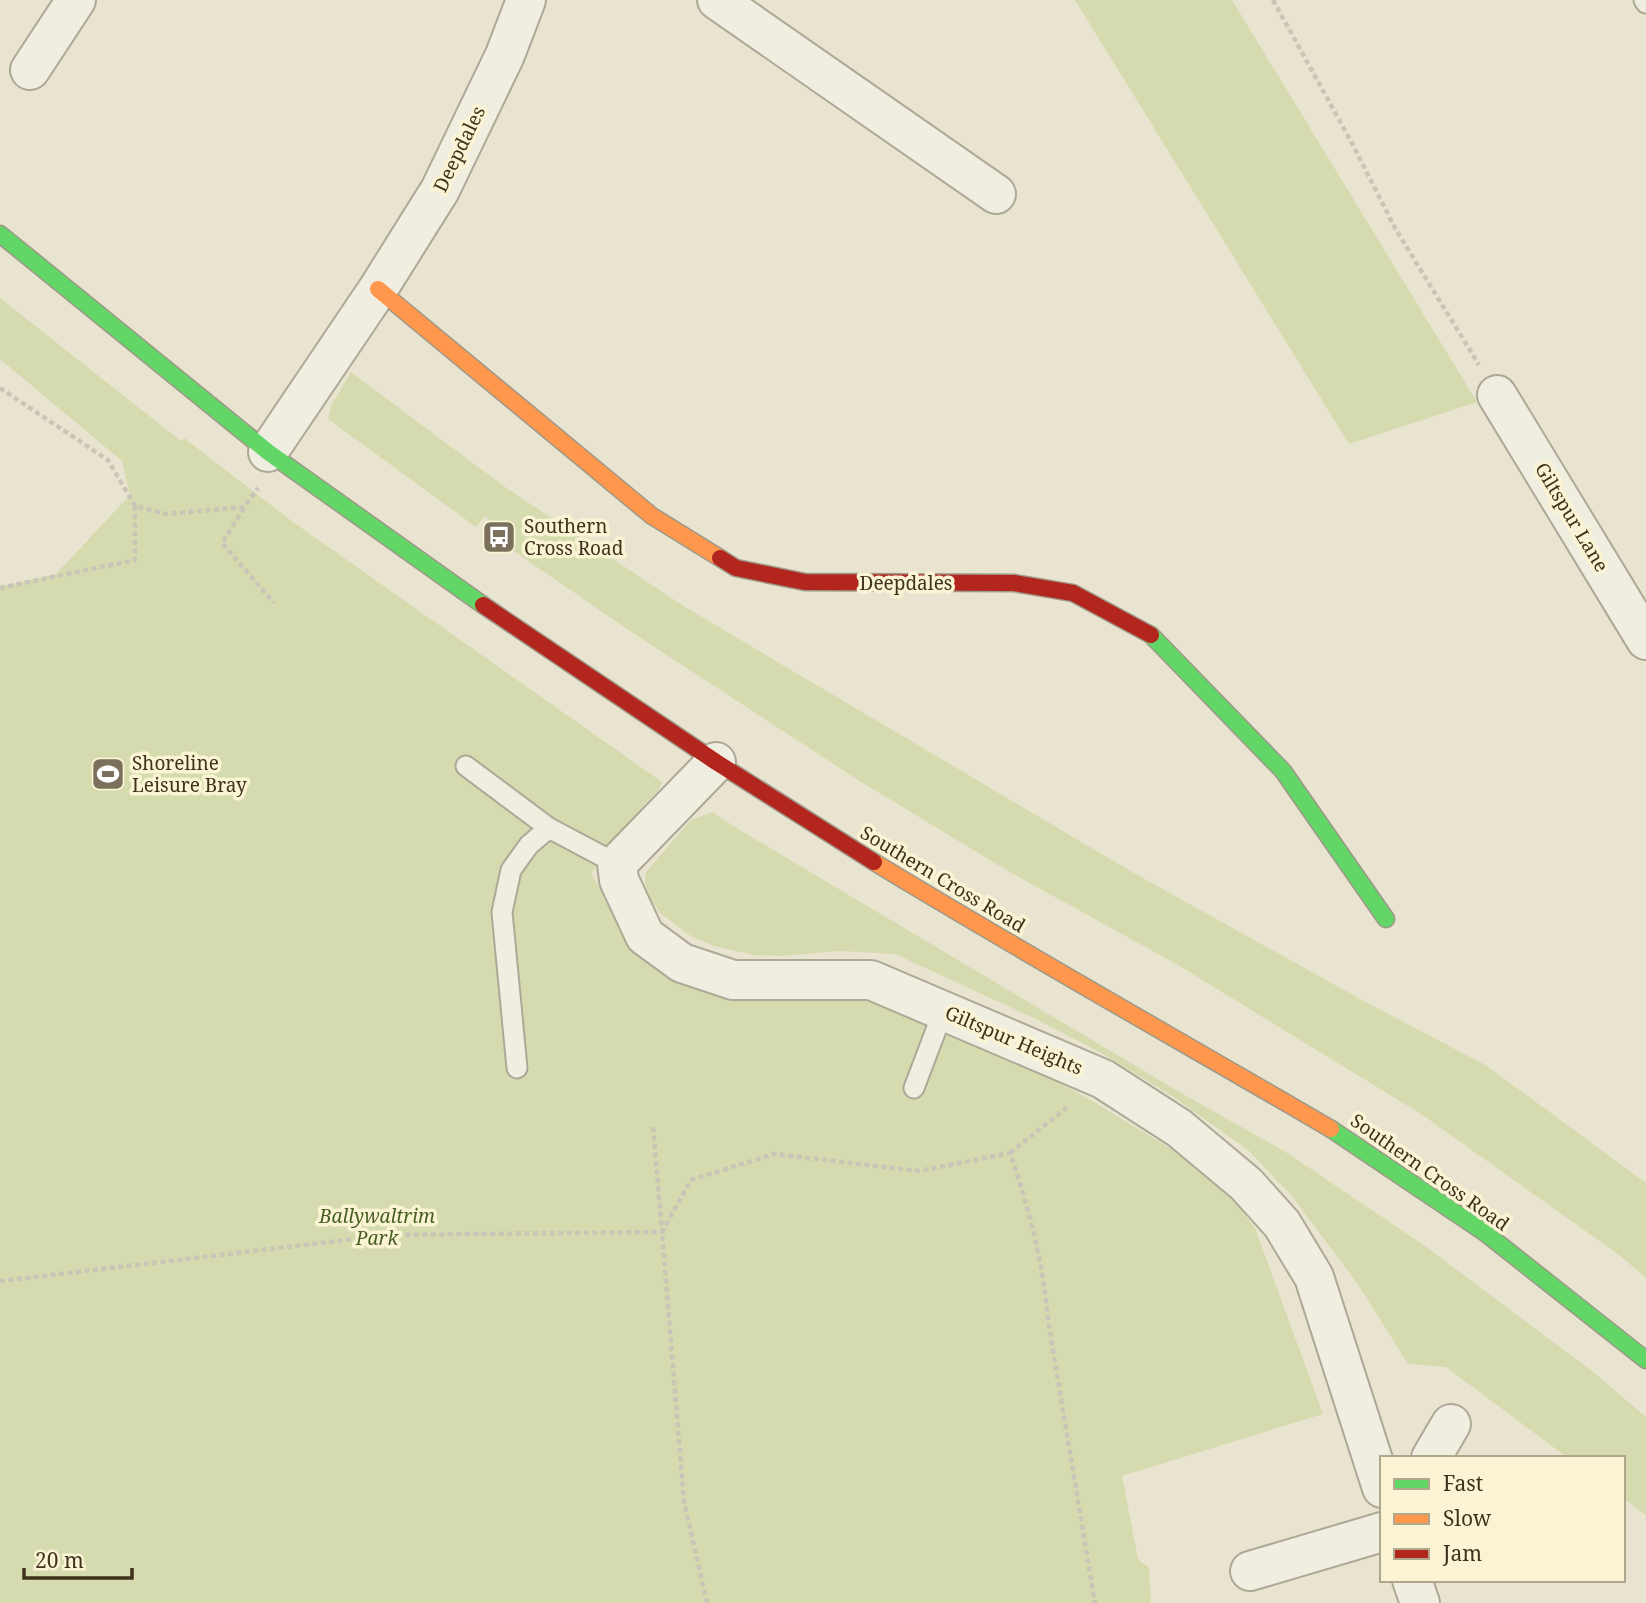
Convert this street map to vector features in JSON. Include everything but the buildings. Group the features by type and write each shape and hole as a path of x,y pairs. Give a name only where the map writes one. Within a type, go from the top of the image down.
{"main road":[{"name":"Southern Cross Road","path":"0,234 274,456 517,629 716,762 999,938 1343,1136 1484,1232 1646,1360"},
{"name":"Deepdales","path":"378,289 652,516 736,568 805,582 1014,583 1073,593 1150,634 1283,772 1386,919"}],"street":[{"path":"30,70 76,0"},
{"name":"Deepdales","path":"274,456 440,190 505,55 526,0"},
{"path":"718,0 996,194"},
{"name":"Giltspur Lane","path":"1497,395 1646,640"},
{"path":"617,864 716,762"},
{"name":"Giltspur Heights","path":"617,864 619,880 645,936 682,963 733,980 871,980 1103,1079 1179,1128 1246,1184 1282,1224 1314,1277 1380,1482"},
{"path":"1432,1456 1451,1424"},
{"path":"1250,1571 1380,1533"},
{"path":"1413,1582 1420,1603"}],"lane":[{"path":"466,766 550,828 617,864"},
{"path":"517,1068 502,912 510,870 529,845 550,828"},
{"path":"914,1088 944,1009"}],"path":[{"path":"1273,0 1353,145 1395,228 1497,395"},
{"path":"0,388 108,460 135,506 135,560 0,588"},
{"path":"274,456 222,543 274,603"},
{"path":"135,506 166,514 244,507"},
{"path":"662,1232 691,1180 774,1154 919,1171 1010,1153 1103,1079"},
{"path":"653,1126 684,1502 707,1603"},
{"path":"1010,1153 1030,1209 1045,1285 1050,1334 1095,1603"},
{"path":"0,1281 388,1235 662,1232"}],"green space":[{"path":"1075,0 1232,0 1477,402 1349,444"},
{"name":"Ballywaltrim Park","path":"0,298 181,441 184,438 293,522 662,782 658,791 591,873 637,955 727,994 879,1001 985,1043 1094,1102 1186,1158 1226,1190 1255,1228 1323,1414 1122,1476 1138,1559 1149,1568 1151,1603 0,1603 0,587 56,574 130,495 122,461 0,359"},
{"path":"351,372 505,487 685,607 1132,872 1487,1066 1646,1183 1646,1278 1619,1255 1421,1114 1178,965 1008,871 858,780 630,631 498,540 504,531 485,516 476,527 328,419 331,406"},
{"path":"712,812 1181,1093 1284,1151 1418,1241 1592,1371 1646,1417 1646,1515 1625,1499 1625,1456 1565,1456 1446,1367 1408,1364 1359,1286 1292,1196 1248,1150 1172,1096 1103,1054 1034,1018 895,954 840,951 779,956 754,955 717,947 692,937 660,913 650,898 645,883 646,872 690,821"}],"traffic: fast":[{"path":"0,234 268,452 483,605"},
{"path":"1151,635 1283,771 1386,919"},
{"path":"1331,1129 1484,1232 1646,1360"}],"traffic: slow":[{"path":"378,289 652,516 720,558"},
{"path":"874,862 1331,1129"}],"traffic: jam":[{"path":"720,558 736,568 805,582 1014,583 1073,593 1151,635"},
{"path":"483,605 716,762 874,862"}],"place":[{"name":"Southern Cross Road","path":"499,537"},
{"name":"Shoreline Leisure Bray","path":"108,774"}]}
